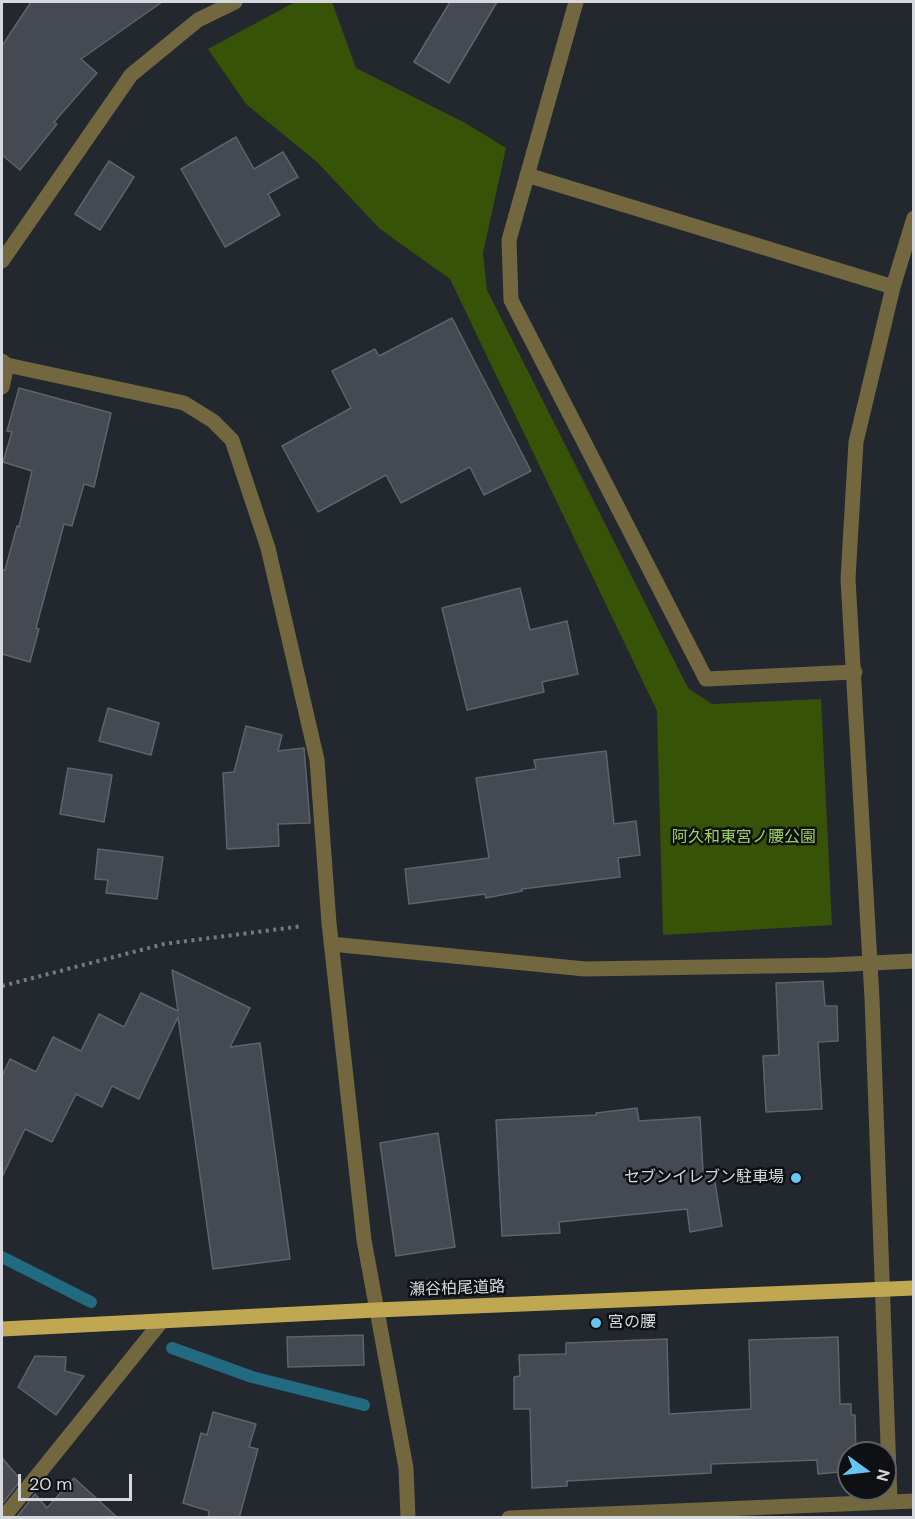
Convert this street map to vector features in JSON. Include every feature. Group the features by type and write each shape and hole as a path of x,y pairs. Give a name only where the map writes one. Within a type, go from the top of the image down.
{"main road":[{"name":"瀬谷柏尾道路","path":"2,1329 376,1310 914,1288"}],"street":[{"path":"2,261 131,75 198,20 235,2"},
{"path":"576,2 508,240 511,300 706,679 855,672"},
{"path":"527,175 894,287"},
{"path":"890,1502 870,963 848,579 856,442 894,287 914,218"},
{"path":"2,387 4,363 184,403 213,421 232,440 268,548 317,760 331,944 364,1240 376,1310 390,1371 406,1468 408,1518"},
{"path":"331,944 585,969 914,960"},
{"path":"3,1518 161,1322"},
{"path":"509,1518 637,1515 914,1500"}],"path":[{"path":"2,986 164,944 329,923"}],"green space":[{"name":"阿久和東宮ノ腰公園","path":"295,2 332,2 356,68 467,124 506,148 483,253 487,290 688,688 712,704 821,699 832,925 663,935 657,711 450,279 380,229 317,162 246,104 208,49"}],"building":[{"path":"31,2 162,2 81,59 97,73 54,122 57,124 20,170 2,155 2,46"},
{"path":"450,2 497,2 449,83 414,62"},
{"path":"236,137 254,169 283,152 298,177 268,194 280,215 225,247 181,169"},
{"path":"109,161 134,177 100,230 75,214"},
{"path":"452,318 531,471 484,495 470,467 401,503 386,475 318,512 282,446 351,408 332,371 375,349 379,356"},
{"path":"19,388 111,413 94,487 84,484 72,526 64,524 36,628 39,629 30,662 2,654 2,570 5,570 17,526 19,527 32,471 3,462 12,432 7,431"},
{"path":"520,588 530,630 567,621 578,674 542,682 544,692 467,710 442,608"},
{"path":"108,708 159,723 151,755 99,741"},
{"path":"246,726 282,735 278,751 304,748 310,823 278,824 279,846 227,849 223,773 234,772"},
{"path":"606,751 614,824 636,821 640,855 618,858 620,877 522,889 522,891 486,898 485,894 409,904 405,869 489,858 476,778 536,769 534,760"},
{"path":"68,768 112,775 104,822 60,814"},
{"path":"98,849 163,857 157,899 106,893 108,880 95,879"},
{"path":"172,970 250,1008 230,1047 260,1043 290,1259 213,1269 178,1017 139,1099 112,1086 102,1107 76,1094 52,1142 25,1129 2,1177 2,1076 10,1059 36,1072 53,1037 81,1051 99,1014 124,1027 141,993 178,1011"},
{"path":"823,981 825,1006 837,1006 838,1041 818,1042 822,1109 766,1112 763,1056 779,1055 776,983"},
{"path":"637,1108 639,1121 700,1117 703,1171 713,1170 722,1226 690,1232 687,1209 559,1222 560,1233 502,1236 496,1120 596,1115 596,1113"},
{"path":"438,1133 455,1247 396,1256 380,1143"},
{"path":"363,1335 364,1365 288,1367 287,1337"},
{"path":"838,1337 840,1404 851,1404 851,1415 855,1415 856,1441 837,1441 837,1472 818,1474 817,1460 711,1464 711,1473 567,1481 567,1486 532,1488 530,1409 514,1409 514,1377 520,1376 519,1355 566,1354 566,1343 667,1339 669,1414 751,1409 749,1340"},
{"path":"35,1356 66,1357 65,1371 84,1376 56,1415 18,1387"},
{"path":"213,1412 256,1424 249,1447 258,1449 239,1518 208,1518 209,1511 183,1503 201,1433 207,1435"},
{"path":"2,1458 21,1480 2,1504"},
{"path":"74,1478 118,1518 16,1518 35,1494 47,1508"}],"waterway":[{"path":"2,1257 91,1302"},
{"path":"172,1348 252,1377 364,1405"}],"place":[{"name":"セブンイレブン駐車場","path":"796,1178"},
{"name":"宮の腰","path":"596,1323"}]}
